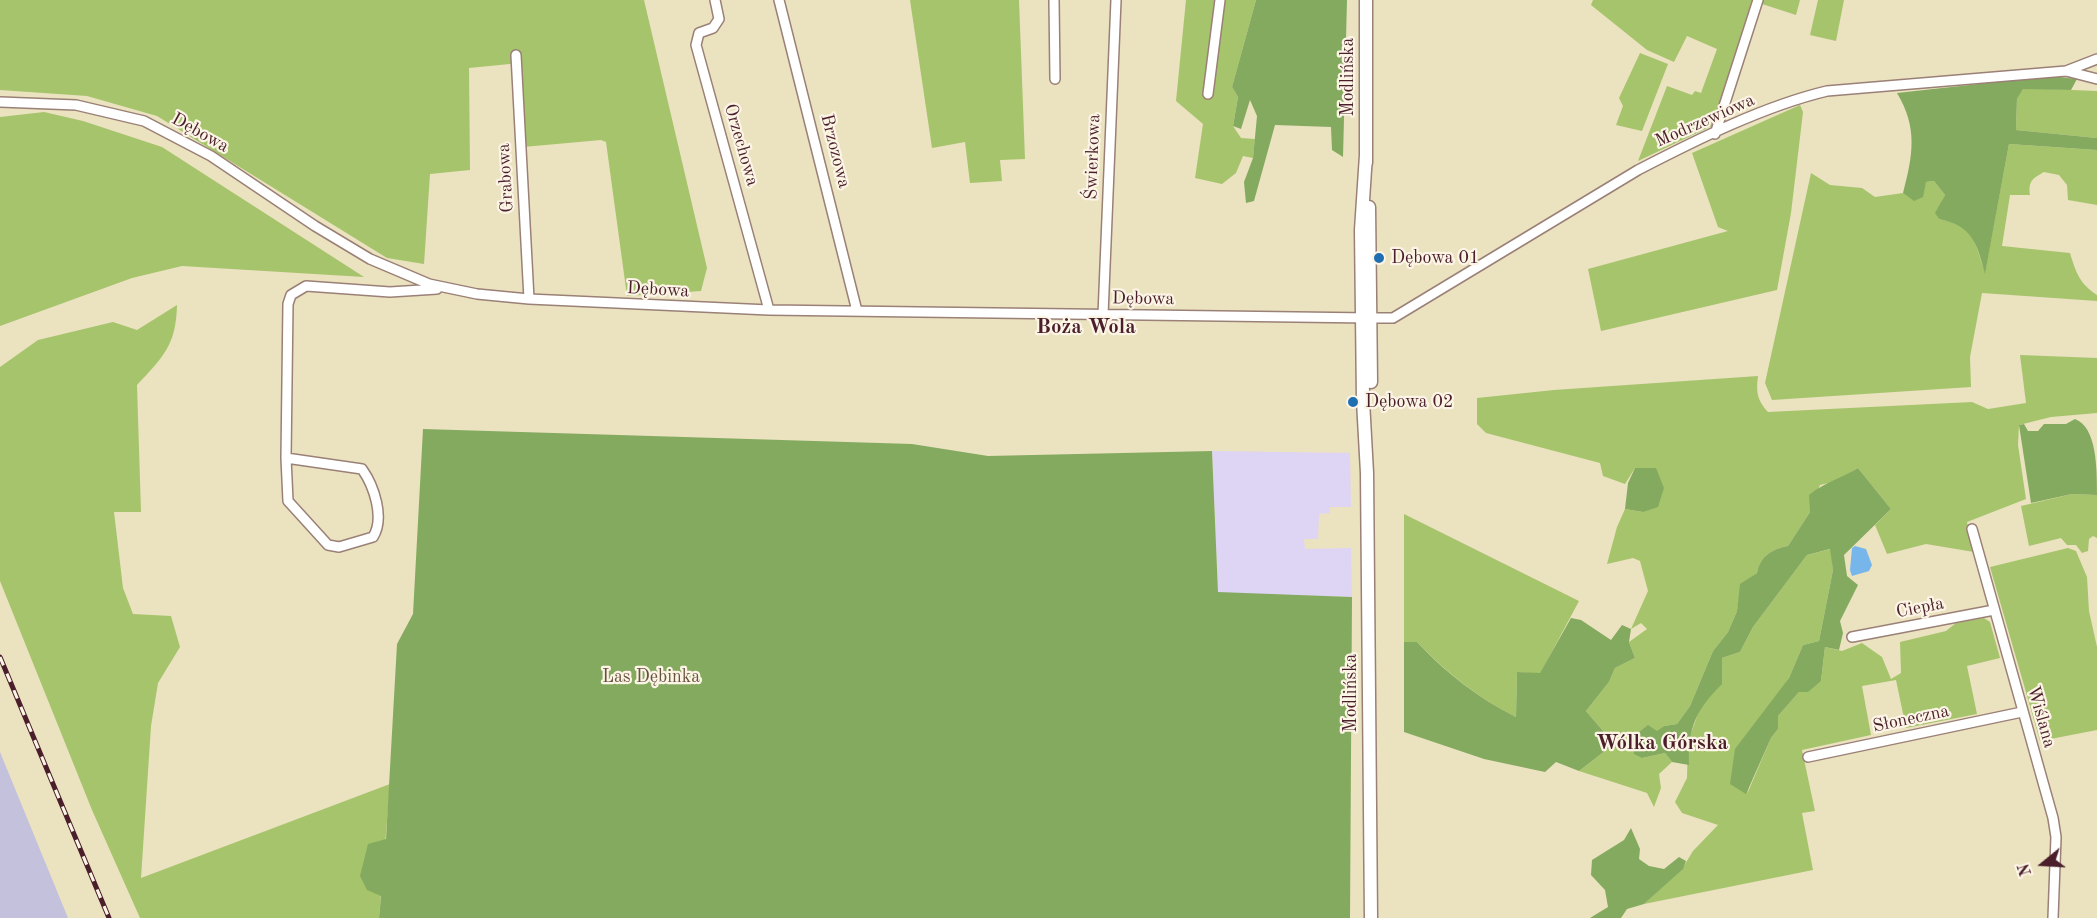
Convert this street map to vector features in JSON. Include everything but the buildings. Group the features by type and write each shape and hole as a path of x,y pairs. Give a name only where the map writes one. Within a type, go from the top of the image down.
{"main road":[{"name":"Modlińska","path":"1366,0 1366,155 1361,212 1366,319 1363,431 1367,467 1371,918"}],"street":[{"name":"Orzechowa","path":"716,0 719,20 713,27 699,33 696,45 769,310"},
{"name":"Brzozowa","path":"779,0 857,311"},
{"path":"1054,0 1054,79"},
{"name":"Świerkowa","path":"1103,315 1116,0"},
{"path":"1208,94 1220,0"},
{"path":"1715,134 1758,0"},
{"name":"Grabowa","path":"516,55 529,299"},
{"name":"Modrzewiowa","path":"1366,319 1393,318 1638,170 1790,102 1827,91 2066,71 2097,60"},
{"path":"2066,71 2097,79"},
{"name":"Dębowa","path":"0,102 76,105 144,121 211,156 315,226 370,259 429,284 477,294 529,299 769,310 1366,319"},
{"path":"286,458 362,469 368,478 379,516 378,529 374,537 339,547 328,545 288,501 286,458 288,304 291,295 306,286 390,292 448,288"},
{"name":"Wiślana","path":"1972,529 2056,837 2053,918"},
{"name":"Ciepła","path":"1852,637 1994,610"},
{"name":"Słoneczna","path":"1808,758 2022,712"}],"shaded area":[{"path":"1212,451 1350,453 1351,507 1330,507 1330,513 1319,514 1318,539 1304,539 1305,549 1351,548 1352,597 1218,593"},
{"path":"0,752 68,918 0,918"}],"green space":[{"path":"0,0 644,0 707,268 701,291 627,296 606,142 601,140 523,147 520,63 469,68 470,170 430,174 424,264 387,258 157,116 87,96 0,90"},
{"path":"910,0 1019,0 1025,159 1000,160 1002,181 970,183 965,142 932,148"},
{"path":"1186,0 1256,0 1232,87 1238,97 1233,126 1241,138 1255,139 1253,158 1243,156 1236,173 1222,184 1195,178 1203,124 1176,101"},
{"path":"1256,0 1347,0 1343,157 1332,150 1331,127 1275,125 1254,201 1246,203 1244,182 1253,158 1257,116 1250,100 1241,129 1233,126 1238,97 1232,87"},
{"path":"1593,0 1800,0 1796,15 1759,3 1718,123 1638,161 1667,86 1692,95 1695,91 1701,93 1717,49 1687,36 1674,62 1647,50 1591,5"},
{"path":"1818,0 1844,0 1836,41 1810,35"},
{"path":"1640,53 1668,64 1642,131 1616,125 1623,106 1619,98"},
{"path":"2051,76 2077,79 2071,90 2023,89 2017,99 2016,130 2097,138 2097,150 2009,144 1985,274 1972,238 1959,226 1939,219 1935,213 1945,195 1934,181 1926,182 1923,197 1914,201 1903,193 1912,142 1908,118 1897,93"},
{"path":"2023,88 2097,91 2097,138 2016,130 2017,99"},
{"path":"1800,105 1803,112 1791,213 1777,290 1601,331 1588,269 1728,231 1718,227 1692,153"},
{"path":"44,112 83,121 162,147 364,277 182,266 132,278 0,326 0,117"},
{"path":"2009,144 2097,150 2097,205 2068,200 2067,185 2059,175 2044,172 2032,180 2030,195 2010,195 2002,246 2070,253 2079,277 2086,287 2097,295 2097,301 1982,293 1970,357 1971,387 1772,400 1765,383 1811,173 1830,185 1862,188 1875,197 1903,193 1914,200 1926,182 1934,181 1945,195 1936,213 1939,219 1951,222 1967,231 1972,237 1985,272"},
{"path":"177,305 174,330 167,349 137,385 141,512 114,512 123,588 133,614 171,616 180,647 158,683 151,726 141,878 390,784 379,918 140,918 92,810 0,581 0,367 38,340 113,322 137,330"},
{"path":"2020,355 2097,358 2097,413 2051,417 2019,425 2018,445 2026,499 1967,522 1974,552 1926,544 1887,554 1875,525 1891,509 1858,468 1837,481 1820,485 1810,512 1788,546 1768,554 1761,562 1757,573 1741,585 1737,611 1728,632 1713,651 1690,706 1677,724 1664,726 1657,732 1645,730 1633,737 1642,758 1665,753 1672,762 1659,774 1661,788 1654,807 1647,793 1579,771 1614,744 1586,711 1609,682 1615,668 1635,658 1629,642 1647,629 1641,623 1631,629 1648,591 1640,561 1633,558 1607,564 1617,527 1625,509 1643,512 1635,468 1625,484 1603,476 1600,463 1486,433 1477,424 1477,398 1554,390 1758,376 1758,396 1768,412 1972,402 1988,409 2026,403"},
{"path":"2075,419 2082,423 2092,440 2096,462 2097,495 2072,494 2031,503 2019,425 2024,424 2028,431 2038,431 2044,424 2066,424"},
{"name":"Las Dębinka","path":"423,429 912,444 988,456 1212,451 1218,592 1352,597 1350,918 379,918 381,896 367,890 360,876 368,844 386,839 397,644 413,614"},
{"path":"1635,468 1656,468 1664,488 1658,507 1643,512 1625,509 1628,483"},
{"path":"1858,468 1891,509 1844,555 1847,576 1858,585 1840,621 1843,633 1839,650 1825,647 1821,681 1808,692 1799,692 1778,716 1778,729 1771,738 1746,794 1730,784 1735,749 1789,678 1803,645 1819,641 1833,570 1830,549 1807,555 1753,627 1740,652 1722,658 1722,684 1706,702 1695,720 1690,740 1689,765 1672,762 1665,753 1642,758 1634,754 1633,737 1648,725 1657,731 1664,726 1677,724 1690,706 1713,651 1728,632 1737,611 1740,584 1757,573 1761,562 1768,554 1788,546 1810,512 1809,495"},
{"path":"2072,494 2097,495 2097,538 2093,536 2089,539 2088,551 2082,553 2076,545 2067,545 2061,538 2029,546 2021,506"},
{"path":"1404,514 1579,601 1540,674 1517,672 1516,717 1489,702 1464,684 1417,642 1404,642"},
{"path":"2068,548 2076,551 2087,577 2089,611 2097,647 2097,730 2040,741 1990,567"},
{"path":"1831,549 1833,570 1819,641 1803,645 1789,678 1770,706 1747,794 1771,738 1778,729 1778,716 1799,692 1821,681 1825,647 1842,651 1862,643 1882,657 1891,679 1901,673 1900,642 1946,631 1956,623 1984,618 1990,622 2000,658 1967,666 1977,714 1906,728 1896,680 1862,686 1871,735 1802,750 1815,811 1802,813 1813,870 1644,904 1682,869 1693,851 1718,825 1682,813 1675,802 1687,778 1688,742 1701,705 1722,683 1722,658 1740,652 1753,627 1807,555"},
{"path":"1571,618 1581,620 1611,640 1622,625 1631,629 1629,642 1635,658 1615,668 1609,682 1586,711 1614,744 1579,771 1556,762 1545,772 1484,759 1404,732 1404,642 1417,642 1463,684 1516,717 1517,672 1540,673"},
{"path":"1631,828 1640,849 1639,859 1649,866 1664,869 1679,857 1686,861 1683,869 1644,904 1627,909 1621,918 1590,918 1608,907 1605,890 1591,875 1592,860 1624,840"}],"water":[{"path":"1855,546 1866,549 1872,565 1869,571 1852,576 1850,570 1852,548"}],"railway":[{"path":"0,657 109,918"}],"place":[{"name":"Dębowa 01","path":"1379,258"},
{"name":"Dębowa 02","path":"1353,402"}],"district":[{"name":"Boża Wola","path":"1086,327"},
{"name":"Wólka Górska","path":"1662,743"}]}
